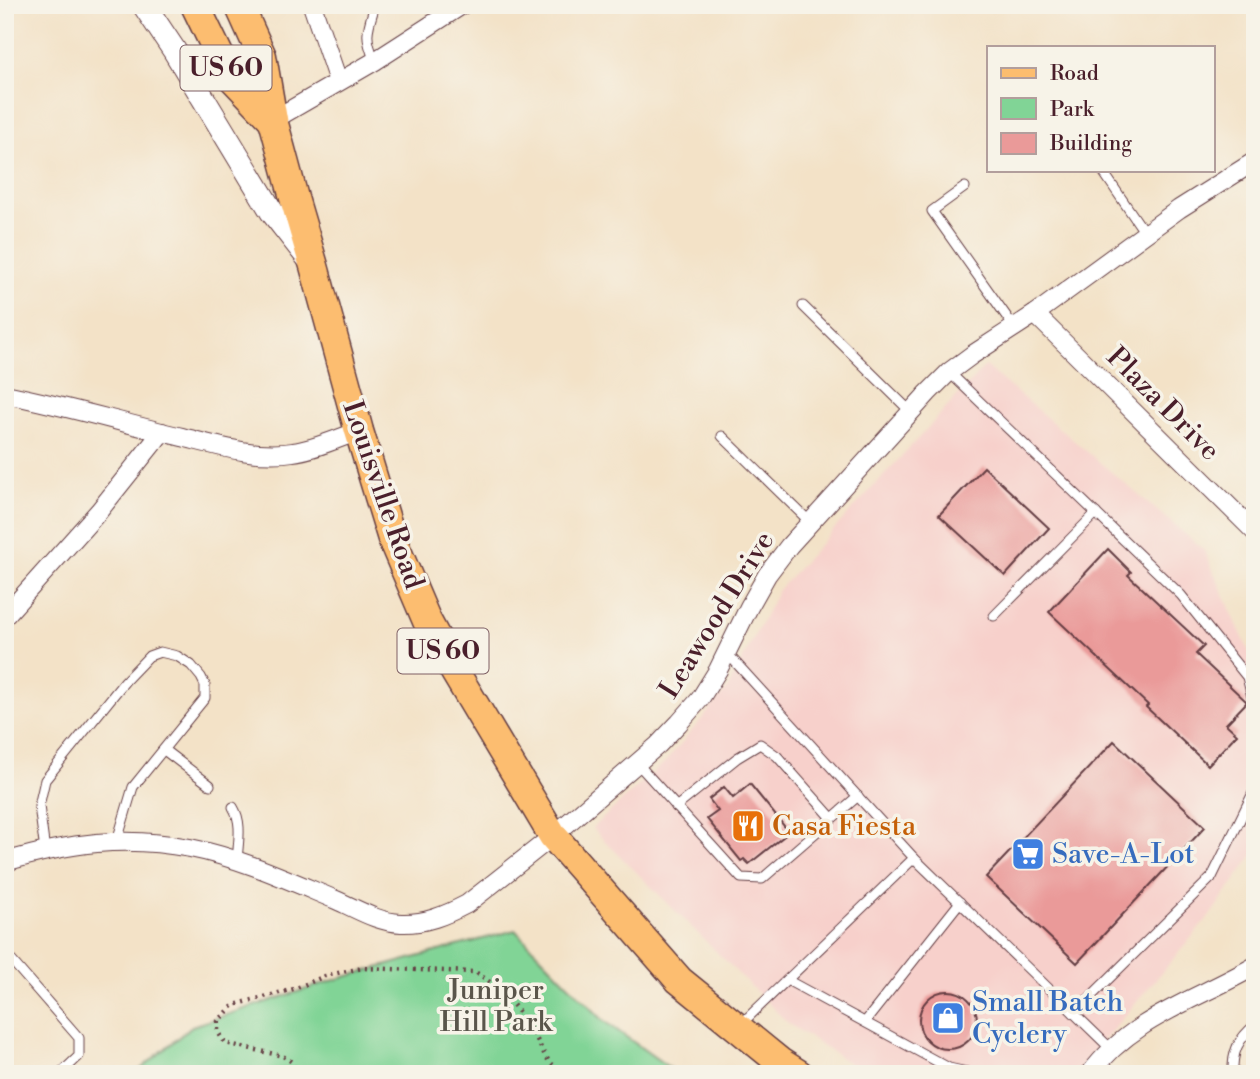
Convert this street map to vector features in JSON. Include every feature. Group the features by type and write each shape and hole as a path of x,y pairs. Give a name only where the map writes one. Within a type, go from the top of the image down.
{"main road":[{"name":"Louisville Road","path":"195,5 228,73 273,120"},
{"name":"Louisville Road","path":"239,5 262,56 273,120 359,431 392,539 427,621 553,836 679,980 780,1062 799,1074"}],"street":[{"path":"144,5 272,212 314,266"},
{"path":"226,5 273,120 374,61 461,5"},
{"path":"312,5 338,81"},
{"name":"Leawood Drive","path":"5,862 92,842 156,843 237,860 348,905 373,918 398,923 422,922 467,904 553,836 636,763 701,699 767,575 810,522 949,372 1035,314 1145,233 1255,161"},
{"name":"Plaza Drive","path":"1035,314 1255,532"},
{"path":"5,394 247,451 274,454 295,452 359,431"},
{"path":"5,616 92,520 162,432"},
{"path":"1090,1074 1111,1049 1132,1031 1255,966"}],"lane":[{"path":"374,5 367,41 374,61"},
{"path":"1103,172 1145,233"},
{"path":"965,187 932,211 1014,327"},
{"path":"803,306 911,412"},
{"path":"949,372 1181,595 1247,677 1255,709"},
{"path":"722,436 810,522"},
{"path":"994,616 1096,513"},
{"path":"45,851 40,806 45,780 125,681 149,656 160,652 177,656 191,665 201,677 205,685 205,698 133,788 117,841"},
{"path":"727,653 914,858 1111,1049"},
{"path":"676,807 737,758 760,744 777,756 832,818"},
{"path":"164,750 210,785"},
{"path":"636,763 741,878 762,879 858,796"},
{"path":"1074,1013 1212,877 1255,789"},
{"path":"233,807 240,829 237,860"},
{"path":"738,1028 914,858"},
{"path":"865,1022 960,902"},
{"path":"5,953 79,1038 79,1056 60,1074"},
{"path":"788,980 949,1068 976,1074"},
{"path":"1233,1074 1238,1043 1255,1025"}],"path":[{"path":"296,1074 292,1062 283,1056 225,1043 218,1032 218,1021 234,1005 294,989 325,976 363,968 475,972 504,993 555,1067 563,1070 593,1070 599,1074"}],"shaded area":[{"path":"985,366 1204,550 1255,665 1255,852 1209,917 1075,1074 866,1074 789,1024 592,828 667,760 728,688 778,590"}],"green space":[{"name":"Juniper Hill Park","path":"515,930 604,1021 678,1074 135,1074 192,1026 341,978"}],"building":[{"path":"984,467 1049,528 1005,576 939,515"},
{"path":"1108,549 1131,572 1128,575 1204,646 1196,654 1247,702 1226,724 1237,734 1208,765 1049,612"},
{"path":"1114,741 1205,827 1077,963 986,877"},
{"name":"Casa Fiesta","path":"750,784 789,832 749,864 744,859 741,861 707,819 718,811 709,799 724,787 733,798"},
{"name":"Small Batch Cyclery","path":"942,991 954,991 969,999 977,1014 977,1026 969,1041 954,1049 942,1049 927,1041 919,1026 919,1014 927,999"}],"place":[{"name":"Casa Fiesta","path":"748,826"},
{"name":"Save-A-Lot","path":"1028,854"},
{"name":"Small Batch Cyclery","path":"948,1018"}]}
